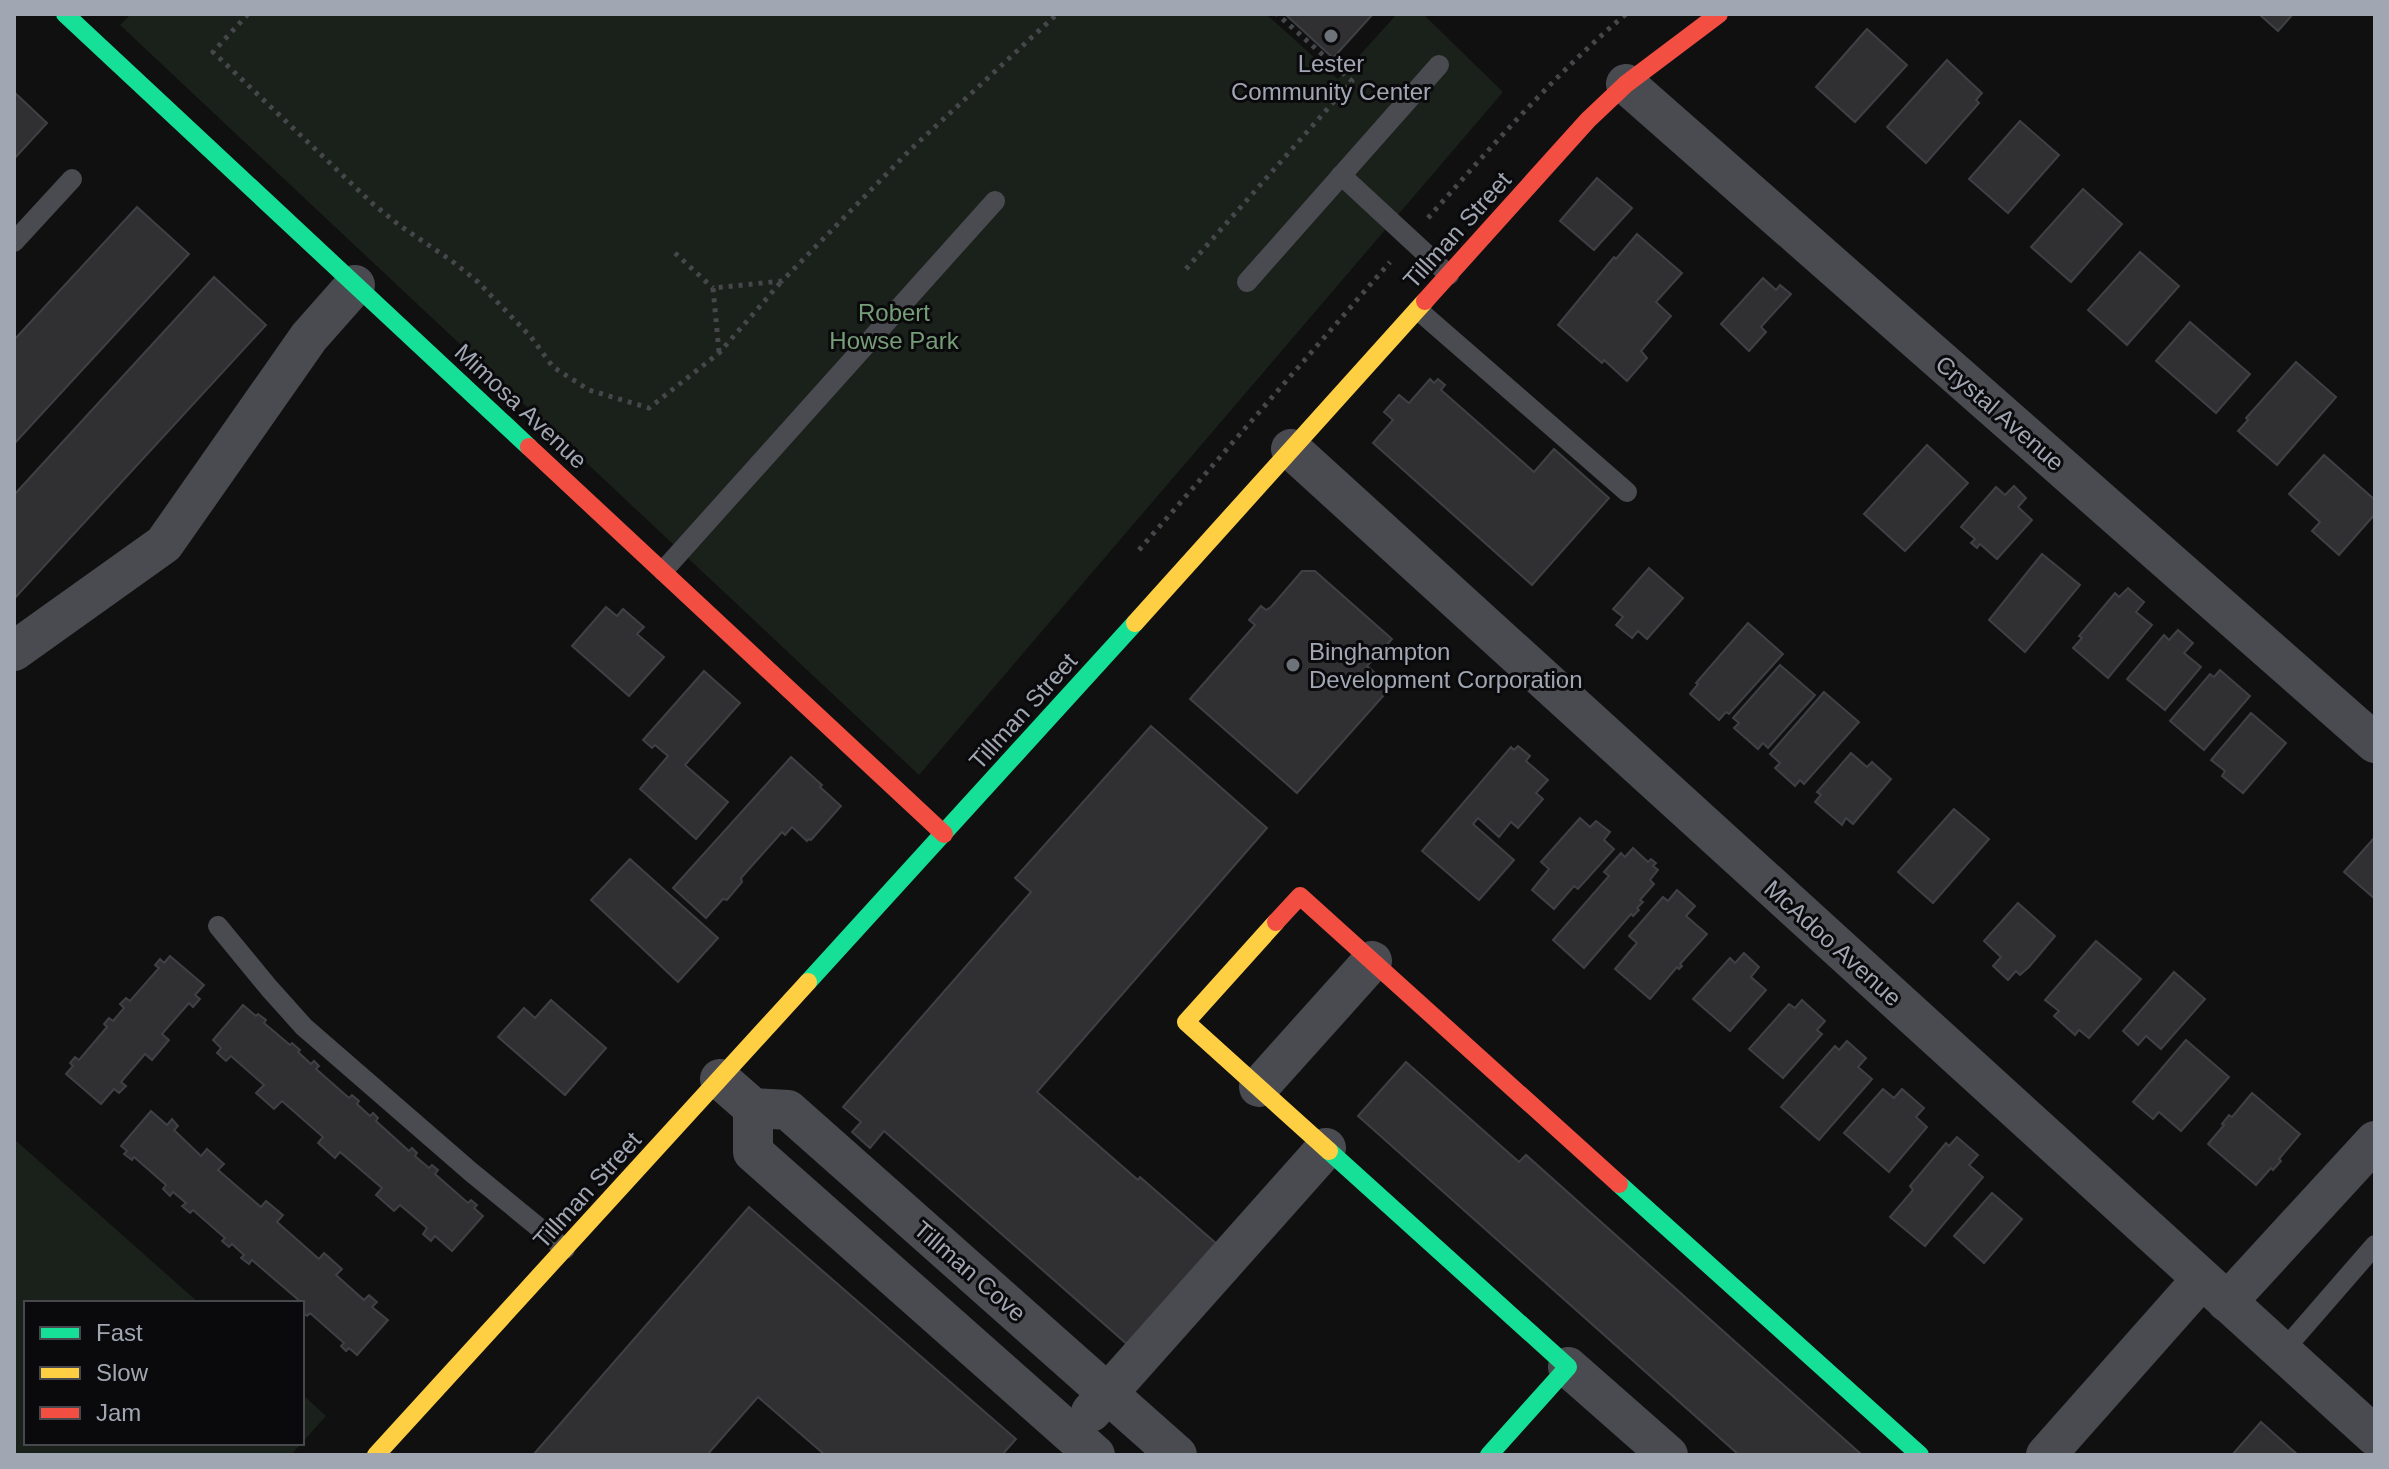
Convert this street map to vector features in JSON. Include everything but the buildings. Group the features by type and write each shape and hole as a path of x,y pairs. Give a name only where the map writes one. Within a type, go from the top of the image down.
{"street":[{"name":"Mimosa Avenue","path":"65,14 944,834"},
{"name":"Tillman Street","path":"376,1455 944,834 1588,120 1626,84 1719,14"},
{"name":"Crystal Avenue","path":"1626,84 2375,743"},
{"path":"14,651 164,544 309,337 355,285"},
{"name":"McAdoo Avenue","path":"1291,449 2375,1436"},
{"path":"1668,1455 1186,1022 1300,896 1920,1455"},
{"path":"1259,1087 1372,961"},
{"path":"720,1079 753,1108 753,1152 972,1346 1074,1448 1108,1393 1326,1148"},
{"name":"Tillman Cove","path":"753,1108 788,1110 1177,1455"},
{"path":"2046,1455 2214,1290 2375,1141"},
{"path":"972,1346 1009,1305"},
{"path":"1489,1455 1568,1367"}],"lane":[{"path":"1247,282 1439,65"},
{"path":"1341,175 1449,275"},
{"path":"14,242 72,179"},
{"path":"663,571 995,201"},
{"path":"1418,310 1627,492"},
{"path":"218,926 304,1027 565,1249"},
{"path":"2282,1352 2375,1245"}],"path":[{"path":"248,14 213,52 373,204 478,282 531,337 553,367 589,390 649,408 719,353 782,281 910,150 1057,14"},
{"path":"1186,269 1352,81 1277,14"},
{"path":"675,253 713,288 719,353"},
{"path":"713,288 782,281"}],"green space":[{"name":"Robert Howse Park","path":"131,14 1266,14 1338,79 1397,14 1423,14 1503,92 919,775 120,25"},
{"path":"14,1139 197,1301 24,1301 24,1445 300,1445 291,1455 14,1455"},
{"path":"304,1396 326,1416 304,1441"}],"traffic: fast":[{"path":"65,14 529,447"},
{"path":"808,982 1135,623"},
{"path":"1329,1151 1568,1367 1489,1455"},
{"path":"1619,1184 1920,1455"}],"traffic: slow":[{"path":"1135,623 1425,301"},
{"path":"1276,922 1186,1022 1329,1151"},
{"path":"376,1455 808,982"}],"traffic: jam":[{"path":"1425,301 1588,120 1626,84 1719,14"},
{"path":"529,447 944,834"},
{"path":"1276,922 1300,896 1619,1184"}],"place":[{"name":"Lester Community Center","path":"1331,36"},
{"name":"Binghampton Development Corporation","path":"1293,665"}]}
